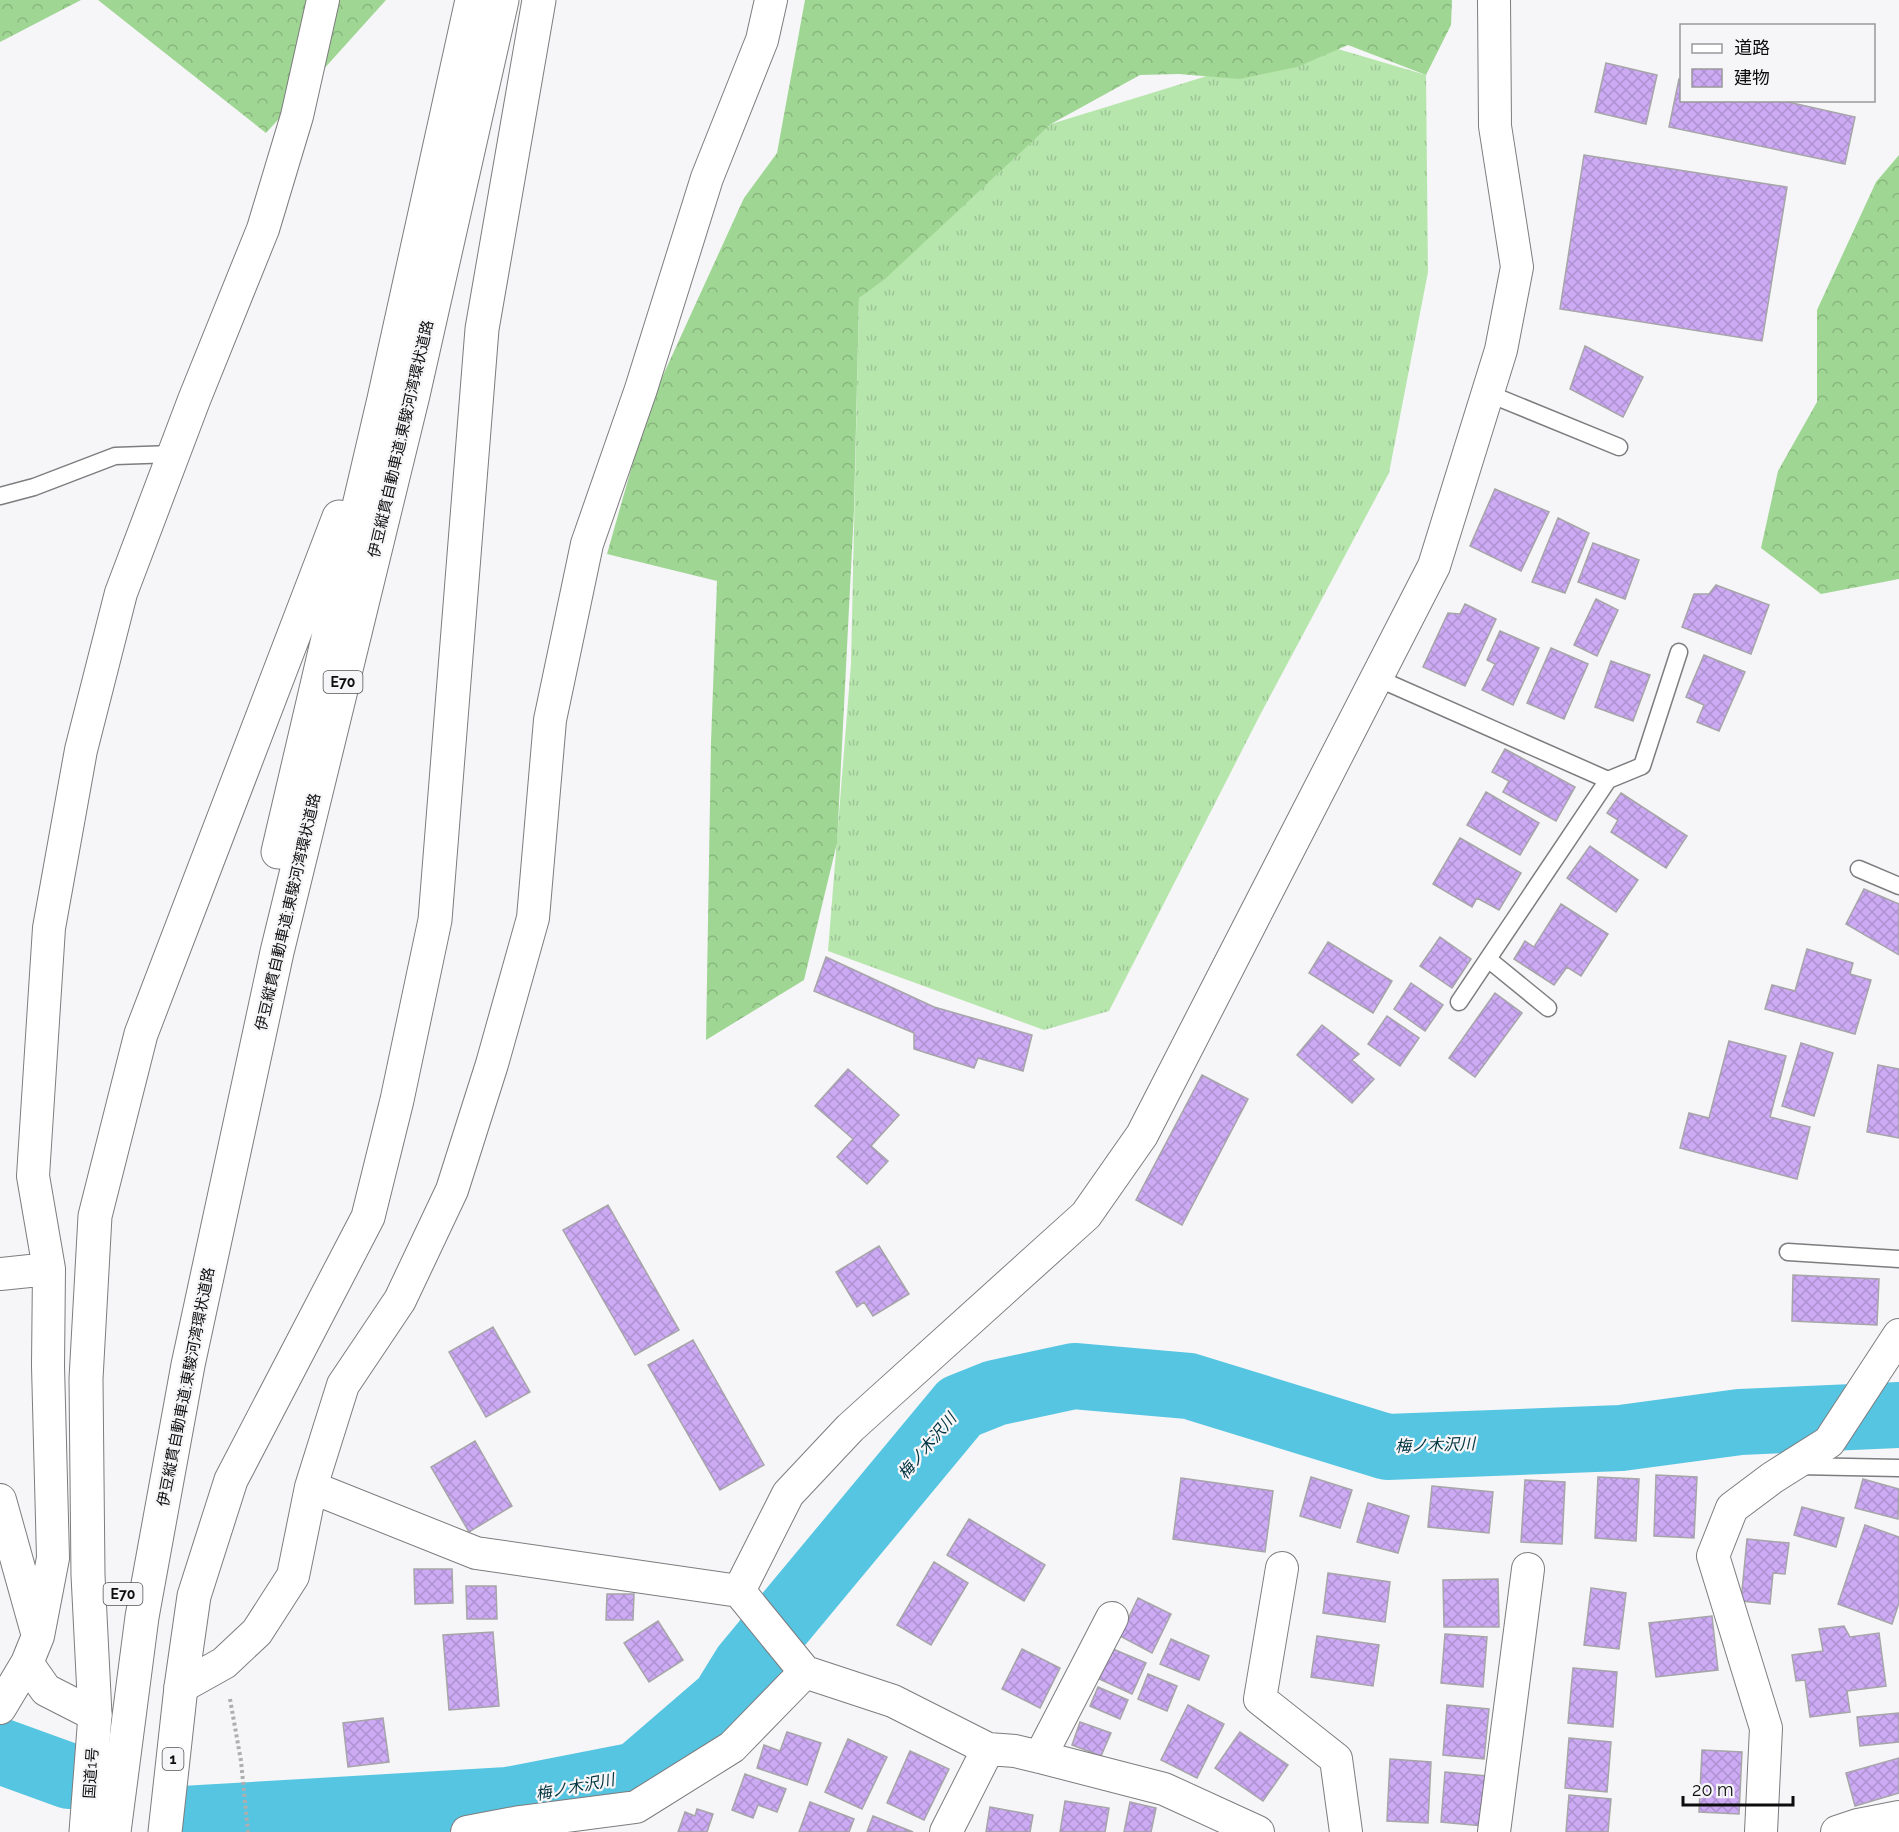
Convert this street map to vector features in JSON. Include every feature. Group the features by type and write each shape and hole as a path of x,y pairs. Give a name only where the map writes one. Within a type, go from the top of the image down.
{"highway":[{"name":"伊豆縦貫自動車道;東駿河湾環状道路","path":"114,1832 178,1361 254,956 384,399 472,0"},
{"name":"伊豆縦貫自動車道;東駿河湾環状道路","path":"92,1832 120,1613 178,1361 413,395 501,0"},
{"path":"181,1687 194,1596 231,1480 368,1217 407,1055 435,920 482,329 539,0"},
{"name":"国道1号","path":"86,1832 95,1715 88,1575 86,1379 96,1216 141,1034 384,399"},
{"name":"1","path":"165,1832 181,1687"}],"street":[{"path":"0,1708 32,1649 53,1558 48,1366 49,1269 33,1176 49,928 81,750 121,593 173,454 263,229 297,116 323,0"},
{"path":"181,1687 224,1663 257,1632 293,1576 311,1487 343,1385 400,1300 452,1190 492,1064 532,918 550,720 587,544 641,389 707,178 762,40 771,0"},
{"path":"744,1597 788,1494 850,1428 1086,1215 1136,1143 1434,566 1500,350 1517,267 1495,126 1494,0"},
{"path":"0,1274 49,1269"},
{"path":"1761,1832 1766,1728 1713,1556 1732,1508 1772,1478 1829,1442 1881,1375 1899,1335"},
{"path":"311,1487 476,1553 744,1597 800,1666 893,1701 988,1749 1040,1757 1164,1790 1258,1832"},
{"path":"0,1500 32,1649 46,1690 95,1715"},
{"path":"1282,1568 1260,1699 1336,1759 1346,1832"},
{"path":"1494,1832 1528,1569"},
{"path":"1040,1757 1112,1618"},
{"path":"467,1832 520,1822 636,1807 732,1747 800,1666"},
{"path":"946,1832 988,1749"},
{"path":"1838,1832 1899,1816"}],"lane":[{"path":"1487,393 1619,447"},
{"path":"0,496 34,488 115,456 173,454"},
{"path":"1459,1002 1608,780 1642,766 1679,652"},
{"path":"1377,678 1608,780"},
{"path":"1859,869 1899,886"},
{"path":"1488,960 1548,1008"},
{"path":"1788,1252 1899,1259"},
{"path":"1791,1466 1899,1468"}],"path":[{"path":"224,1663 241,1761 248,1832"}],"green space":[{"path":"0,0 81,0 0,42"},
{"path":"98,0 386,0 266,133"},
{"path":"805,0 1452,0 1451,25 1426,75 1348,45 1297,67 1239,79 1179,74 1140,75 1051,124 885,279 859,298 854,510 837,843 804,980 706,1040 711,742 717,581 607,554 649,406 744,198 777,153"},
{"path":"1338,49 1426,75 1428,272 1389,473 1259,717 1109,1011 1044,1030 828,951 851,664 859,298 1051,124 1207,76"},
{"path":"1899,155 1899,579 1821,594 1761,548 1778,471 1817,402 1817,310 1876,182"}],"building":[{"path":"1606,63 1657,75 1646,124 1595,112"},
{"path":"1679,79 1680,102 1788,102 1855,117 1845,164 1669,127"},
{"path":"1584,155 1787,187 1762,341 1560,309"},
{"path":"1585,346 1643,377 1623,417 1570,389"},
{"path":"1495,489 1549,512 1521,571 1470,546"},
{"path":"1558,518 1589,533 1565,593 1532,582"},
{"path":"1593,543 1639,560 1625,599 1578,582"},
{"path":"1716,585 1769,605 1751,654 1682,627 1694,594 1709,594"},
{"path":"1596,599 1618,610 1597,656 1574,645"},
{"path":"1465,604 1496,619 1465,686 1423,667 1448,613 1460,614"},
{"path":"1500,631 1539,648 1513,705 1482,690 1495,664 1487,660"},
{"path":"1551,648 1588,664 1564,719 1527,703"},
{"path":"1704,655 1745,672 1719,731 1697,722 1704,705 1686,697"},
{"path":"1611,661 1650,675 1633,721 1595,707"},
{"path":"1505,749 1575,787 1556,821 1503,792 1509,781 1492,772"},
{"path":"1486,792 1539,823 1520,855 1467,825"},
{"path":"1621,793 1687,836 1666,868 1611,832 1618,820 1607,813"},
{"path":"1460,838 1521,873 1499,910 1477,898 1472,907 1433,884"},
{"path":"1590,846 1638,880 1616,912 1567,878"},
{"path":"1864,889 1899,904 1899,955 1846,924"},
{"path":"1561,904 1608,934 1581,976 1567,967 1554,985 1514,959 1525,941 1534,947"},
{"path":"1440,937 1471,959 1452,988 1420,966"},
{"path":"1328,942 1392,981 1373,1013 1309,973"},
{"path":"1807,949 1853,963 1850,974 1871,980 1855,1034 1765,1009 1772,985 1795,991"},
{"path":"826,957 934,1007 1032,1035 1023,1071 978,1058 974,1068 914,1049 914,1033 814,991"},
{"path":"1411,983 1443,1005 1425,1031 1394,1009"},
{"path":"1495,993 1522,1013 1475,1077 1449,1058"},
{"path":"1387,1016 1419,1038 1400,1066 1368,1044"},
{"path":"1322,1025 1359,1054 1352,1060 1374,1079 1352,1103 1297,1055"},
{"path":"1729,1041 1786,1056 1770,1117 1810,1127 1797,1179 1680,1148 1689,1113 1709,1118"},
{"path":"1801,1043 1833,1053 1814,1116 1782,1106"},
{"path":"1878,1065 1899,1069 1899,1138 1867,1132"},
{"path":"848,1069 899,1115 871,1146 888,1161 867,1184 837,1157 853,1139 815,1106"},
{"path":"1202,1075 1248,1099 1182,1225 1136,1200"},
{"path":"608,1205 679,1330 635,1355 563,1230"},
{"path":"879,1246 909,1294 873,1316 864,1302 857,1307 836,1272"},
{"path":"1793,1275 1879,1279 1877,1325 1792,1321"},
{"path":"493,1327 530,1392 486,1417 449,1352"},
{"path":"693,1340 764,1465 720,1490 648,1365"},
{"path":"475,1441 512,1506 469,1532 431,1467"},
{"path":"1656,1475 1697,1477 1694,1538 1654,1536"},
{"path":"1311,1477 1352,1490 1340,1528 1300,1516"},
{"path":"1598,1477 1639,1479 1636,1541 1595,1538"},
{"path":"1181,1478 1273,1491 1265,1552 1173,1539"},
{"path":"1863,1479 1899,1489 1898,1519 1855,1508"},
{"path":"1525,1480 1565,1482 1562,1544 1521,1542"},
{"path":"1432,1486 1493,1492 1489,1533 1428,1527"},
{"path":"1368,1503 1409,1516 1398,1553 1357,1542"},
{"path":"1802,1507 1844,1518 1836,1547 1794,1535"},
{"path":"969,1519 1045,1565 1024,1601 947,1555"},
{"path":"1865,1525 1899,1537 1899,1603 1892,1624 1838,1604"},
{"path":"1747,1539 1789,1543 1785,1574 1773,1573 1770,1604 1741,1601"},
{"path":"934,1562 968,1583 931,1645 897,1625"},
{"path":"414,1569 452,1569 453,1603 415,1604"},
{"path":"1328,1573 1390,1582 1385,1622 1323,1613"},
{"path":"1498,1579 1499,1627 1444,1627 1443,1580"},
{"path":"466,1586 496,1586 497,1619 467,1619"},
{"path":"1591,1588 1626,1593 1619,1649 1584,1645"},
{"path":"607,1594 634,1594 633,1620 606,1620"},
{"path":"1138,1598 1171,1614 1152,1653 1120,1636"},
{"path":"1712,1616 1718,1670 1656,1677 1649,1623"},
{"path":"658,1621 683,1660 649,1682 624,1643"},
{"path":"1844,1626 1850,1637 1879,1633 1886,1686 1847,1691 1850,1712 1810,1717 1805,1680 1796,1681 1792,1655 1823,1651 1819,1629"},
{"path":"493,1632 499,1706 449,1710 443,1635"},
{"path":"1445,1634 1487,1637 1483,1687 1441,1683"},
{"path":"1317,1636 1379,1645 1373,1686 1311,1677"},
{"path":"1171,1639 1209,1656 1199,1680 1160,1664"},
{"path":"1022,1649 1060,1668 1040,1708 1002,1689"},
{"path":"1113,1649 1146,1663 1132,1694 1099,1679"},
{"path":"1573,1668 1617,1672 1613,1727 1568,1723"},
{"path":"1148,1674 1177,1686 1167,1711 1138,1699"},
{"path":"1098,1687 1128,1700 1120,1719 1090,1706"},
{"path":"1188,1705 1224,1724 1197,1778 1161,1760"},
{"path":"1447,1705 1489,1709 1484,1759 1443,1755"},
{"path":"1899,1713 1899,1742 1860,1746 1857,1717"},
{"path":"383,1718 389,1762 348,1767 343,1723"},
{"path":"1080,1722 1111,1733 1101,1756 1072,1745"},
{"path":"787,1732 821,1743 807,1785 757,1768 764,1745 780,1751"},
{"path":"1240,1732 1288,1765 1263,1801 1215,1768"},
{"path":"1569,1738 1611,1742 1607,1792 1565,1788"},
{"path":"848,1739 887,1757 862,1809 825,1792"},
{"path":"1702,1750 1742,1752 1739,1814 1699,1812"},
{"path":"910,1751 949,1769 924,1820 887,1803"},
{"path":"1899,1758 1899,1793 1855,1806 1846,1773"},
{"path":"1390,1759 1431,1762 1428,1823 1387,1821"},
{"path":"1445,1772 1487,1776 1483,1826 1441,1822"},
{"path":"745,1774 786,1789 777,1812 758,1805 753,1818 732,1810"},
{"path":"1569,1795 1611,1799 1608,1832 1566,1832"},
{"path":"1065,1801 1109,1808 1105,1832 1060,1832"},
{"path":"810,1802 854,1819 849,1832 799,1832"},
{"path":"1130,1802 1156,1808 1151,1832 1124,1832"},
{"path":"990,1807 1033,1815 1030,1832 986,1832"},
{"path":"697,1809 713,1814 707,1832 678,1832 685,1812 695,1816"},
{"path":"873,1816 913,1832 867,1832"}],"waterway":[{"name":"梅ノ木沢川","path":"183,1819 508,1800 637,1775 724,1700 745,1666 960,1407 995,1393 1074,1376 1189,1386 1387,1447 1621,1438 1740,1422 1899,1415"},
{"name":"梅ノ木沢川","path":"0,1751 69,1776"}]}
